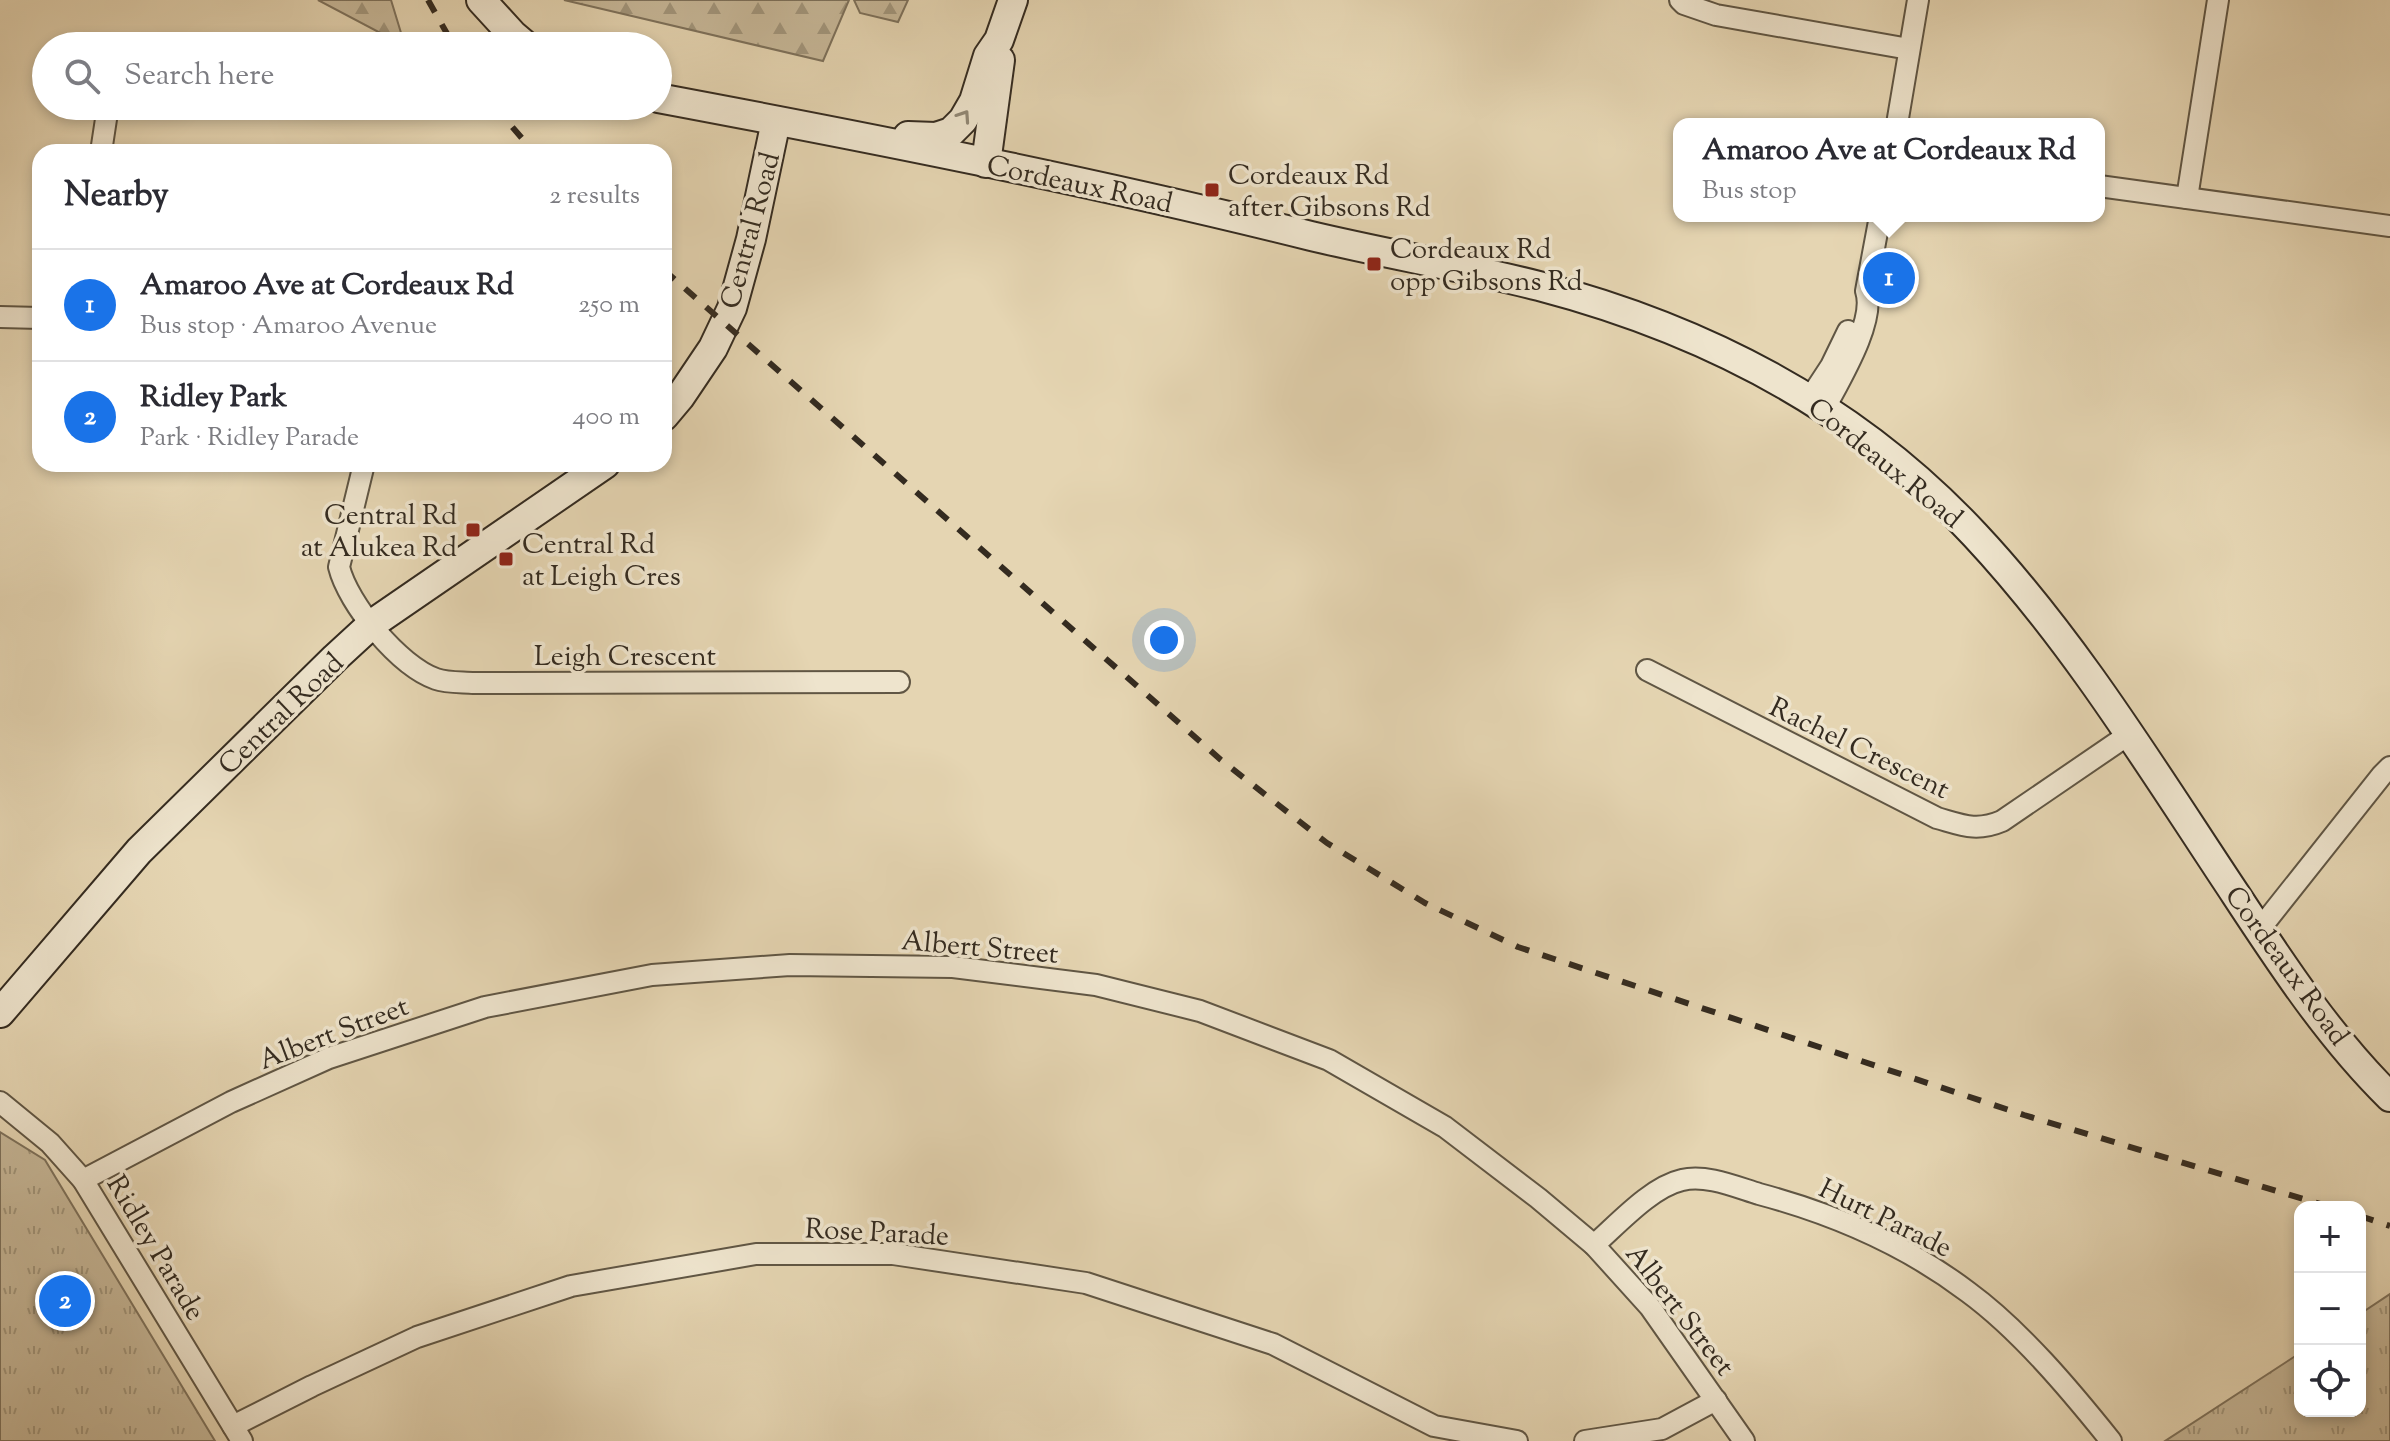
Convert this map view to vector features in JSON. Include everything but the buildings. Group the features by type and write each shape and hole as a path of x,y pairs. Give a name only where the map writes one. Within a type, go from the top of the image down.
{"main road":[{"path":"481,0 511,32"},
{"path":"840,132 861,130 936,137 951,132 963,120 974,101 988,56 999,40 1013,0"},
{"path":"986,163 1001,62 999,40"},
{"name":"Cordeaux Road","path":"672,101 840,132 1181,204 1535,285 1640,317 1728,353 1818,403 1908,471 1972,531 2043,613 2259,930 2324,1020 2390,1097"},
{"name":"Central Road","path":"672,406 713,348 732,308 751,239 776,121"},
{"name":"Central Road","path":"0,1013 139,851 372,624 593,472"}],"street":[{"path":"1680,0 1716,15 1909,49"},
{"path":"1898,118 1918,0"},
{"path":"2187,198 2218,0"},
{"path":"102,144 106,120"},
{"path":"2105,187 2390,226"},
{"path":"1818,403 1866,291 1879,222"},
{"path":"0,317 32,318"},
{"name":"Leigh Crescent","path":"362,472 339,567 343,583 396,651 420,671 438,680 474,683 899,682"},
{"name":"Rachel Crescent","path":"1647,670 1937,818 1967,827 1986,828 2002,821 2128,735"},
{"path":"2259,930 2390,767"},
{"name":"Albert Street","path":"83,1180 231,1102 329,1058 485,1007 652,975 790,965 953,967 1096,985 1200,1011 1329,1060 1445,1127 1594,1245 1650,1307 1744,1441"},
{"name":"Ridley Parade","path":"0,1102 50,1143 83,1180 238,1434"},
{"name":"Hurt Parade","path":"1594,1245 1657,1191 1683,1180 1709,1180 1806,1206 1913,1255 1969,1292 2073,1393 2111,1441"},
{"name":"Rose Parade","path":"238,1434 312,1386 417,1337 571,1286 756,1254 893,1254 1086,1283 1273,1344 1434,1426 1517,1441"},
{"path":"1585,1441 1662,1429 1716,1400"}],"green space":[{"path":"318,0 391,0 401,32 379,32"},
{"path":"564,0 849,0 823,61"},
{"path":"854,0 908,0 898,22 860,13"},
{"path":"0,1132 45,1160 215,1441 0,1441"},
{"path":"2390,1294 2390,1441 2165,1441 2294,1357 2294,1417 2366,1417 2366,1310"}],"railway":[{"path":"428,0 446,32"},
{"path":"506,120 527,144"},
{"path":"672,277 1221,760 1327,843 1425,903 1518,947 2024,1115 2310,1201"},
{"path":"2366,1218 2390,1226"}],"place":[{"name":"Cordeaux Rd after Gibsons Rd","path":"1212,190"},
{"name":"Cordeaux Rd opp Gibsons Rd","path":"1374,264"},
{"name":"Amaroo Ave at Cordeaux Rd","path":"1889,278"},
{"name":"Central Rd at Alukea Rd","path":"473,530"},
{"name":"Central Rd at Leigh Cres","path":"506,559"},
{"name":"Ridley Park","path":"65,1301"}]}
